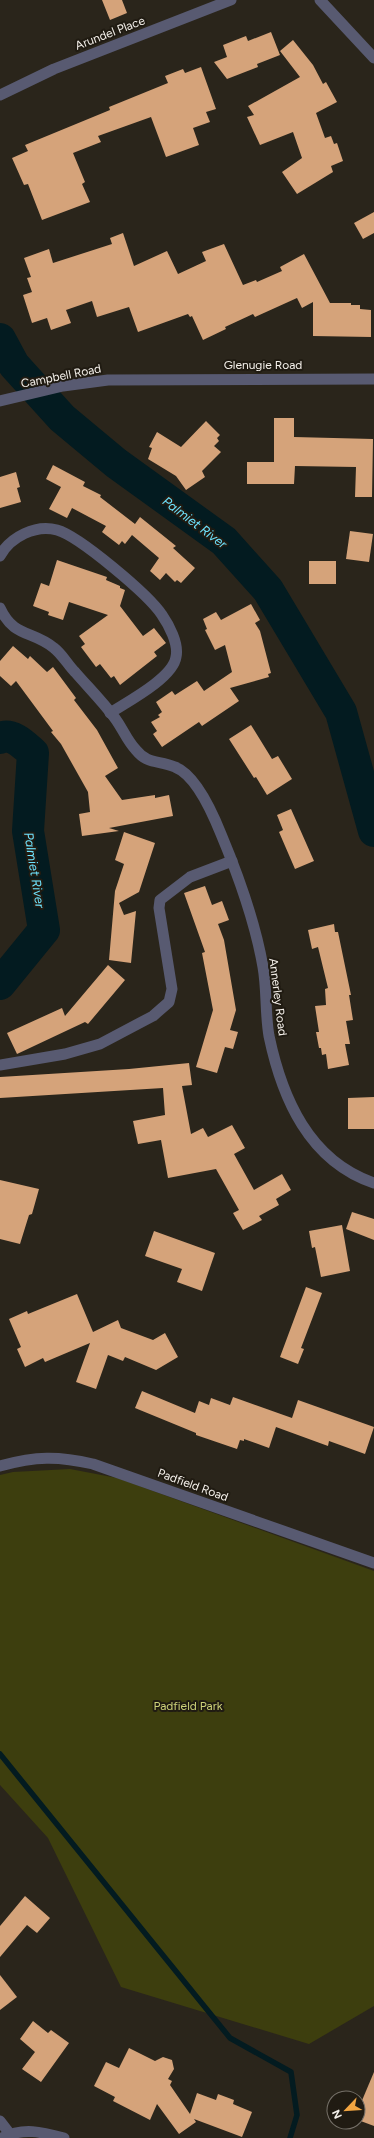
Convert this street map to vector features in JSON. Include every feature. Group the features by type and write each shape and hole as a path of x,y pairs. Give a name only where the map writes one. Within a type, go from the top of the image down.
{"street":[{"name":"Arundel Place","path":"0,95 54,69 231,0"},
{"path":"320,0 374,58"},
{"name":"Glenugie Road","path":"151,379 374,379"},
{"name":"Campbell Road","path":"0,402 63,386 108,380 151,379"},
{"path":"0,556 10,543 20,536 44,528 56,530 76,539 129,581 162,614 176,646 176,657 172,667 164,676 110,713"},
{"name":"Annerley Road","path":"0,608 5,619 12,627 42,640 55,648 110,713 135,750 145,758 181,769 195,784 219,829 246,899 263,967 269,1034 279,1074 291,1104 309,1137 319,1148 351,1172 374,1183"},
{"path":"0,1065 65,1054 94,1047 153,1016 169,1002 172,989 159,908 160,900 190,877 232,861"},
{"name":"Padfield Road","path":"0,1466 38,1458 56,1457 93,1464 374,1563"},
{"path":"0,2121 6,2136 26,2131 43,2132 64,2138"}],"green space":[{"name":"Padfield Park","path":"70,1469 117,1478 374,1571 374,2006 309,2044 121,1987 48,1838 0,1785 0,1475 13,1472"}],"building":[{"path":"102,0 122,0 127,13 110,20"},
{"path":"271,32 280,55 257,64 258,67 227,79 214,62 227,57 223,45 246,36 248,41"},
{"path":"293,40 313,65 323,84 326,82 337,102 316,113 325,138 331,136 334,144 337,143 343,161 331,166 333,172 297,194 282,172 302,158 293,132 260,145 247,117 254,115 248,106 300,77 280,51"},
{"path":"201,67 216,109 206,112 210,122 193,128 199,145 166,157 151,117 98,136 101,142 73,153 85,182 82,184 90,202 42,220 28,184 24,185 12,158 28,151 25,145 110,110 109,107 168,83 165,76 183,69 185,73"},
{"path":"374,212 374,233 363,239 354,223"},
{"path":"123,233 134,266 167,251 178,274 206,261 202,252 224,244 243,285 256,280 257,282 282,271 280,267 304,254 330,303 351,303 351,305 360,305 360,309 371,310 371,337 313,336 313,302 302,308 297,298 255,317 253,314 225,327 226,329 203,340 192,316 190,317 188,314 138,332 129,307 97,317 92,301 66,310 71,323 51,330 47,318 32,323 23,295 32,292 27,278 31,277 24,258 49,249 53,263 112,244 110,238"},
{"path":"274,418 294,418 294,437 373,439 372,497 355,497 356,467 295,466 294,484 247,484 247,462 274,462"},
{"path":"206,421 220,435 217,438 219,441 214,446 221,452 202,471 205,477 186,490 176,476 148,459 152,448 149,447 157,432 181,447"},
{"path":"53,465 85,482 83,486 101,495 100,497 135,524 140,517 176,546 173,548 195,568 181,583 177,580 175,582 166,573 160,580 150,571 159,558 132,535 125,544 122,541 119,545 102,532 106,526 72,508 67,518 49,509 61,487 46,479"},
{"path":"16,472 20,487 17,488 21,502 0,508 0,477"},
{"path":"350,531 373,534 369,562 346,559"},
{"path":"57,560 107,577 106,580 120,586 120,588 125,590 120,606 143,636 154,628 166,643 154,652 157,656 120,685 114,676 111,678 100,664 96,667 81,647 85,644 79,636 108,615 69,602 63,620 48,615 49,612 33,606 41,583 49,586"},
{"path":"309,561 336,561 336,584 309,584"},
{"path":"251,604 260,620 255,623 260,631 271,673 268,674 269,677 230,688 239,701 202,726 199,722 162,747 153,734 157,731 151,722 160,717 158,715 162,712 156,702 172,691 175,695 197,681 204,691 232,672 225,645 215,650 205,630 207,629 203,619 216,612 221,620"},
{"path":"13,646 28,659 30,656 47,672 53,667 76,698 74,700 97,730 118,768 105,776 122,800 155,795 155,798 169,795 173,816 109,828 119,831 82,836 79,814 90,812 88,792 61,744 51,732 53,731 16,681 11,686 0,676 0,661"},
{"path":"251,725 272,759 278,756 292,779 267,795 256,777 254,778 229,739"},
{"path":"291,809 314,861 295,869 279,832 283,830 277,815"},
{"path":"124,832 155,843 139,892 119,903 124,915 136,911 131,963 109,960 115,891 124,864 115,860"},
{"path":"205,886 212,905 222,901 229,920 218,924 224,940 236,1010 230,1030 238,1032 233,1049 225,1047 217,1073 196,1067 213,1010 202,953 205,952 184,893"},
{"path":"334,924 335,932 338,932 351,995 349,995 353,1020 346,1021 350,1044 345,1044 349,1065 328,1069 326,1054 322,1055 321,1048 319,1048 316,1032 319,1032 315,1006 326,1005 325,989 328,988 318,947 312,949 308,930"},
{"path":"108,965 125,980 88,1024 85,1022 17,1054 7,1033 62,1008 65,1016"},
{"path":"189,1063 192,1085 182,1086 191,1134 203,1128 208,1137 232,1125 245,1148 234,1154 254,1190 282,1174 291,1190 276,1199 279,1205 259,1216 262,1220 243,1230 233,1213 239,1210 216,1169 168,1178 161,1140 138,1144 133,1121 165,1115 163,1088 0,1098 0,1077 129,1069"},
{"path":"374,1097 374,1129 348,1129 348,1098"},
{"path":"0,1180 39,1189 32,1214 29,1215 20,1244 0,1239"},
{"path":"352,1212 374,1219 374,1240 346,1229"},
{"path":"342,1225 350,1271 321,1277 315,1247 312,1248 309,1231"},
{"path":"154,1231 215,1253 202,1291 177,1282 182,1269 145,1256"},
{"path":"306,1287 322,1293 301,1348 304,1349 298,1364 280,1357"},
{"path":"77,1294 93,1332 118,1320 121,1328 153,1340 165,1333 178,1357 156,1370 125,1357 123,1361 108,1355 96,1389 76,1382 90,1343 45,1362 43,1358 25,1367 17,1349 21,1347 9,1319 27,1311 28,1314"},
{"path":"142,1391 195,1413 199,1401 209,1405 211,1398 230,1405 233,1397 292,1418 298,1400 374,1427 365,1454 329,1441 328,1446 276,1427 269,1448 244,1439 244,1441 240,1440 237,1449 196,1435 196,1433 135,1408"},
{"path":"25,1896 50,1918 37,1933 27,1925 0,1957 0,1926"},
{"path":"0,1975 17,1997 0,2010"},
{"path":"33,2021 48,2033 51,2030 69,2043 41,2082 22,2069 35,2052 20,2039"},
{"path":"129,2048 155,2061 163,2057 172,2060 174,2069 168,2079 172,2081 170,2085 190,2114 197,2093 216,2100 218,2094 234,2100 233,2104 252,2112 242,2137 194,2119 196,2122 179,2134 157,2104 150,2120 113,2101 115,2097 94,2086 106,2062 119,2068"},
{"path":"374,2072 374,2126 366,2123 366,2091"}],"waterway":[{"name":"Palmiet River","path":"0,339 14,365 62,418 116,463 224,541 268,590 341,712 374,831"},
{"name":"Palmiet River","path":"0,738 14,738 33,753 28,831 44,930 0,984"},
{"path":"0,1754 230,2038 291,2072 297,2115 290,2138"}]}
